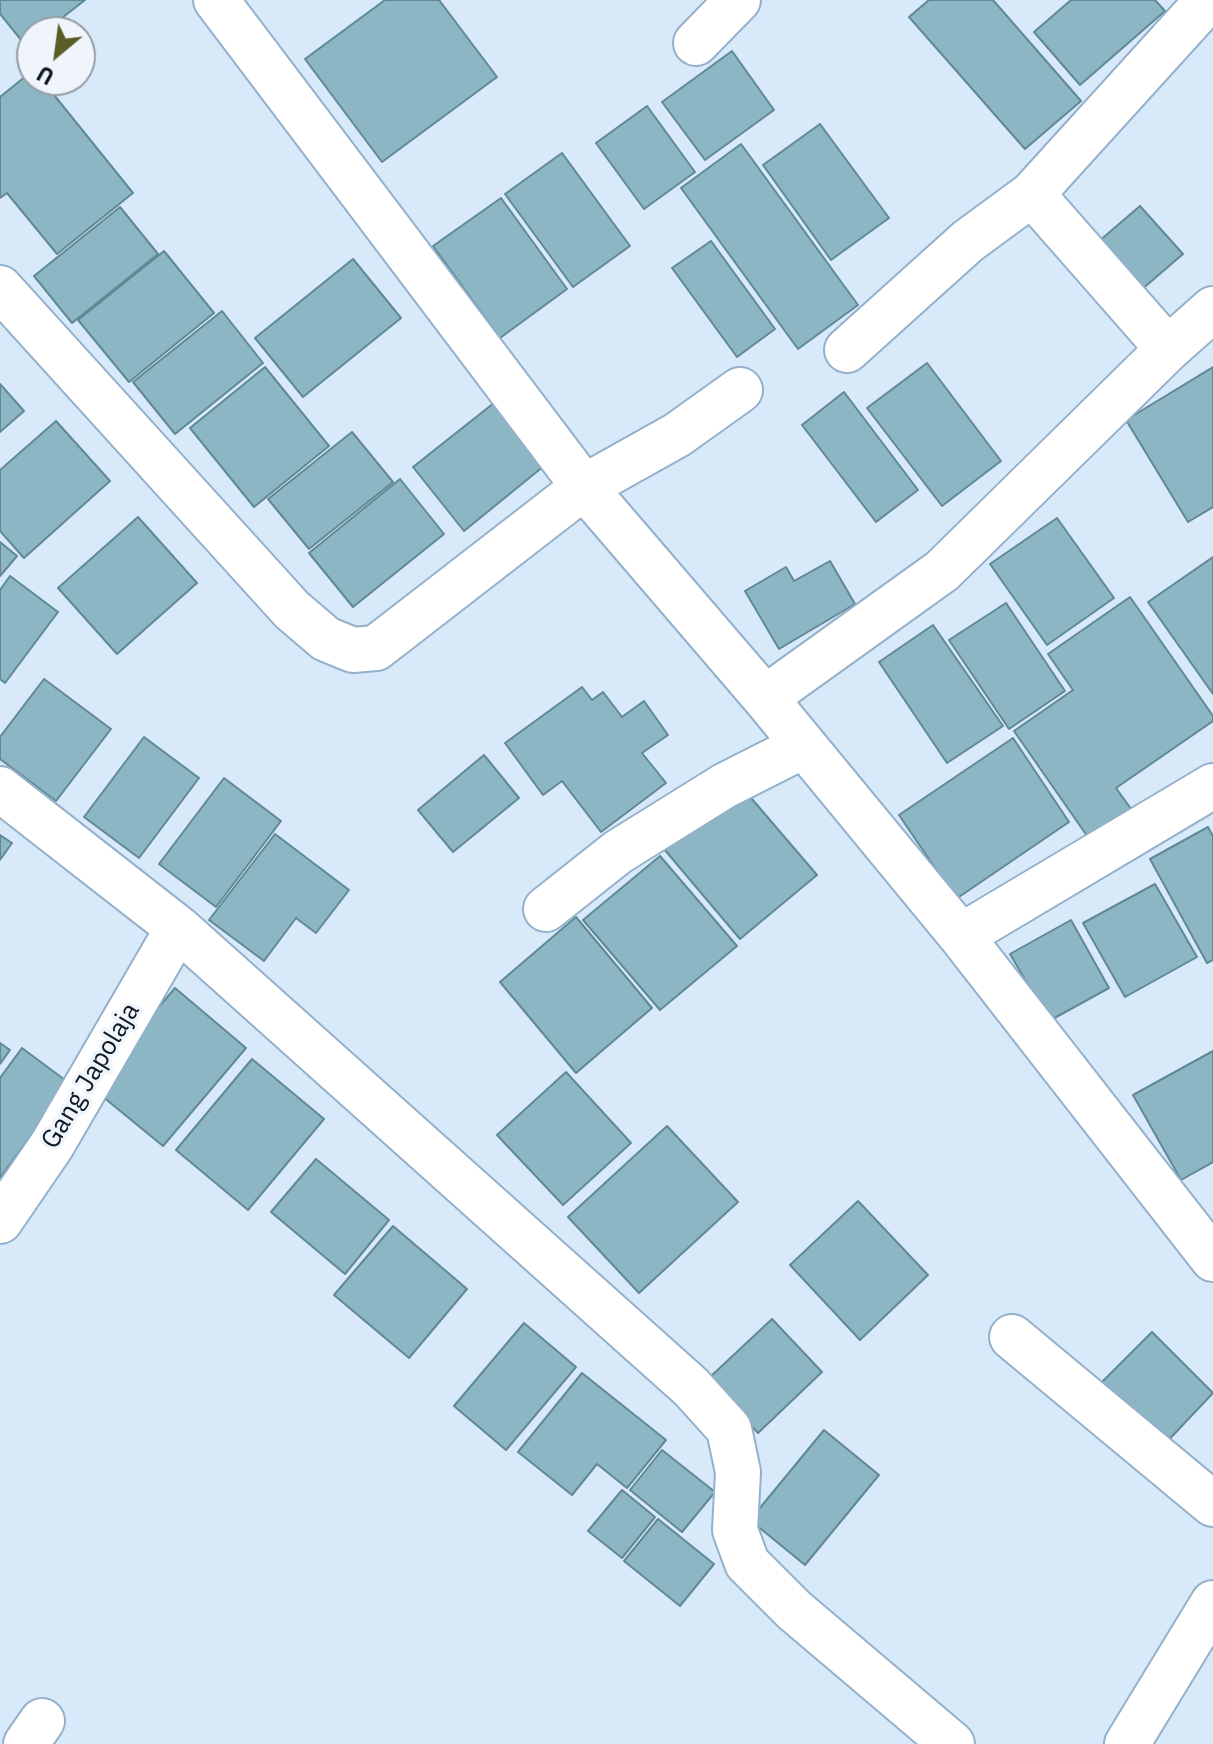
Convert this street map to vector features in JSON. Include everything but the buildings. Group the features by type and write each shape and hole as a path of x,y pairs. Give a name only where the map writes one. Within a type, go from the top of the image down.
{"street":[{"path":"216,0 584,487 765,698 961,936 1213,1259"},
{"path":"696,43 738,0"},
{"path":"847,350 968,241 1032,194 1208,0 1213,7"},
{"path":"1032,194 1168,349"},
{"path":"0,288 292,610 326,639 353,650 376,648 584,487 677,435 740,390"},
{"path":"765,698 942,571 1168,349 1213,309"},
{"path":"546,909 631,843 724,786 803,746"},
{"path":"961,936 1213,786"},
{"path":"0,789 178,928 691,1387 729,1429 738,1472 735,1530 747,1563 794,1610 952,1744"},
{"name":"Gang Japolaja","path":"0,1221 52,1145 178,928"},
{"path":"1012,1337 1213,1504"},
{"path":"1127,1744 1213,1603"}]}
